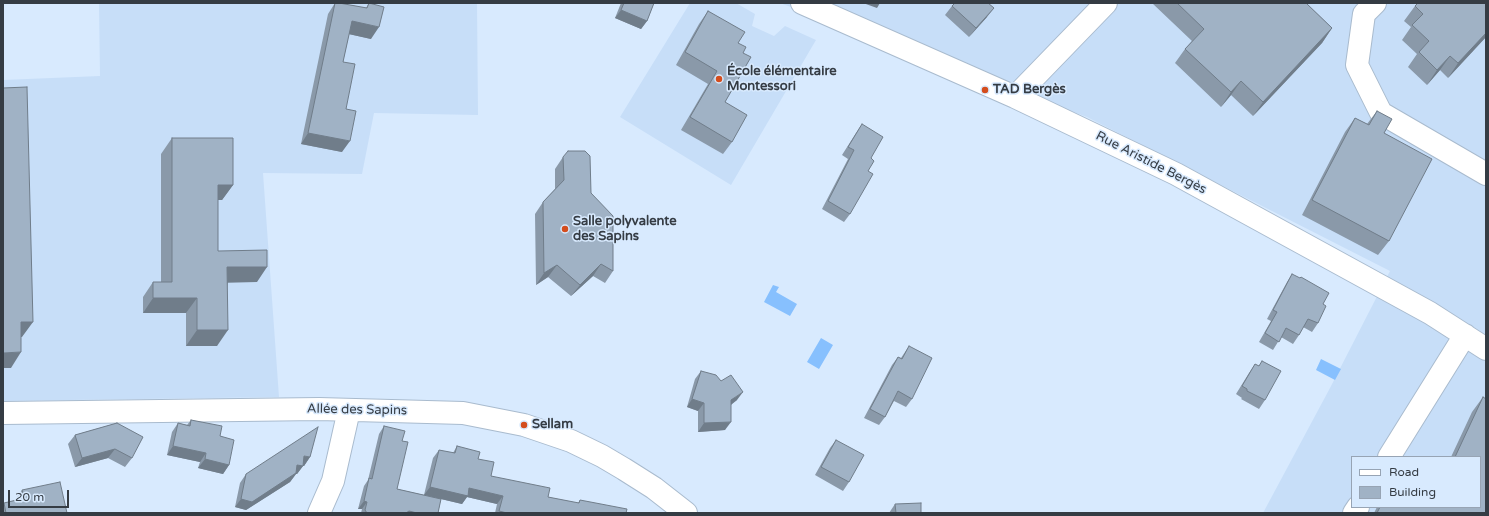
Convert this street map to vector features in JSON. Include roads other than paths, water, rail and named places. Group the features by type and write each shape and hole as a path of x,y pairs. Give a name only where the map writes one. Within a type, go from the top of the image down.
{"street":[{"name":"Rue Aristide Bergès","path":"802,3 1015,97 1176,174 1430,313 1486,349"},
{"path":"1015,97 1106,3"},
{"path":"1375,3 1364,14 1357,65 1381,113 1486,174"},
{"path":"1390,456 1465,335"},
{"path":"319,513 333,481 349,410"},
{"name":"Allée des Sapins","path":"3,414 349,410 463,413 524,425 571,441 602,456 654,488 686,513"}],"water":[{"path":"773,285 779,287 776,292 797,304 790,316 764,302"},
{"path":"821,338 833,345 819,369 807,362"},
{"path":"1321,359 1341,369 1335,380 1316,370"}],"place":[{"name":"École élémentaire Montessori","path":"719,79"},
{"name":"TAD Bergès","path":"985,90"},
{"name":"Salle polyvalente des Sapins","path":"565,229"},
{"name":"Sellam","path":"524,425"}]}
